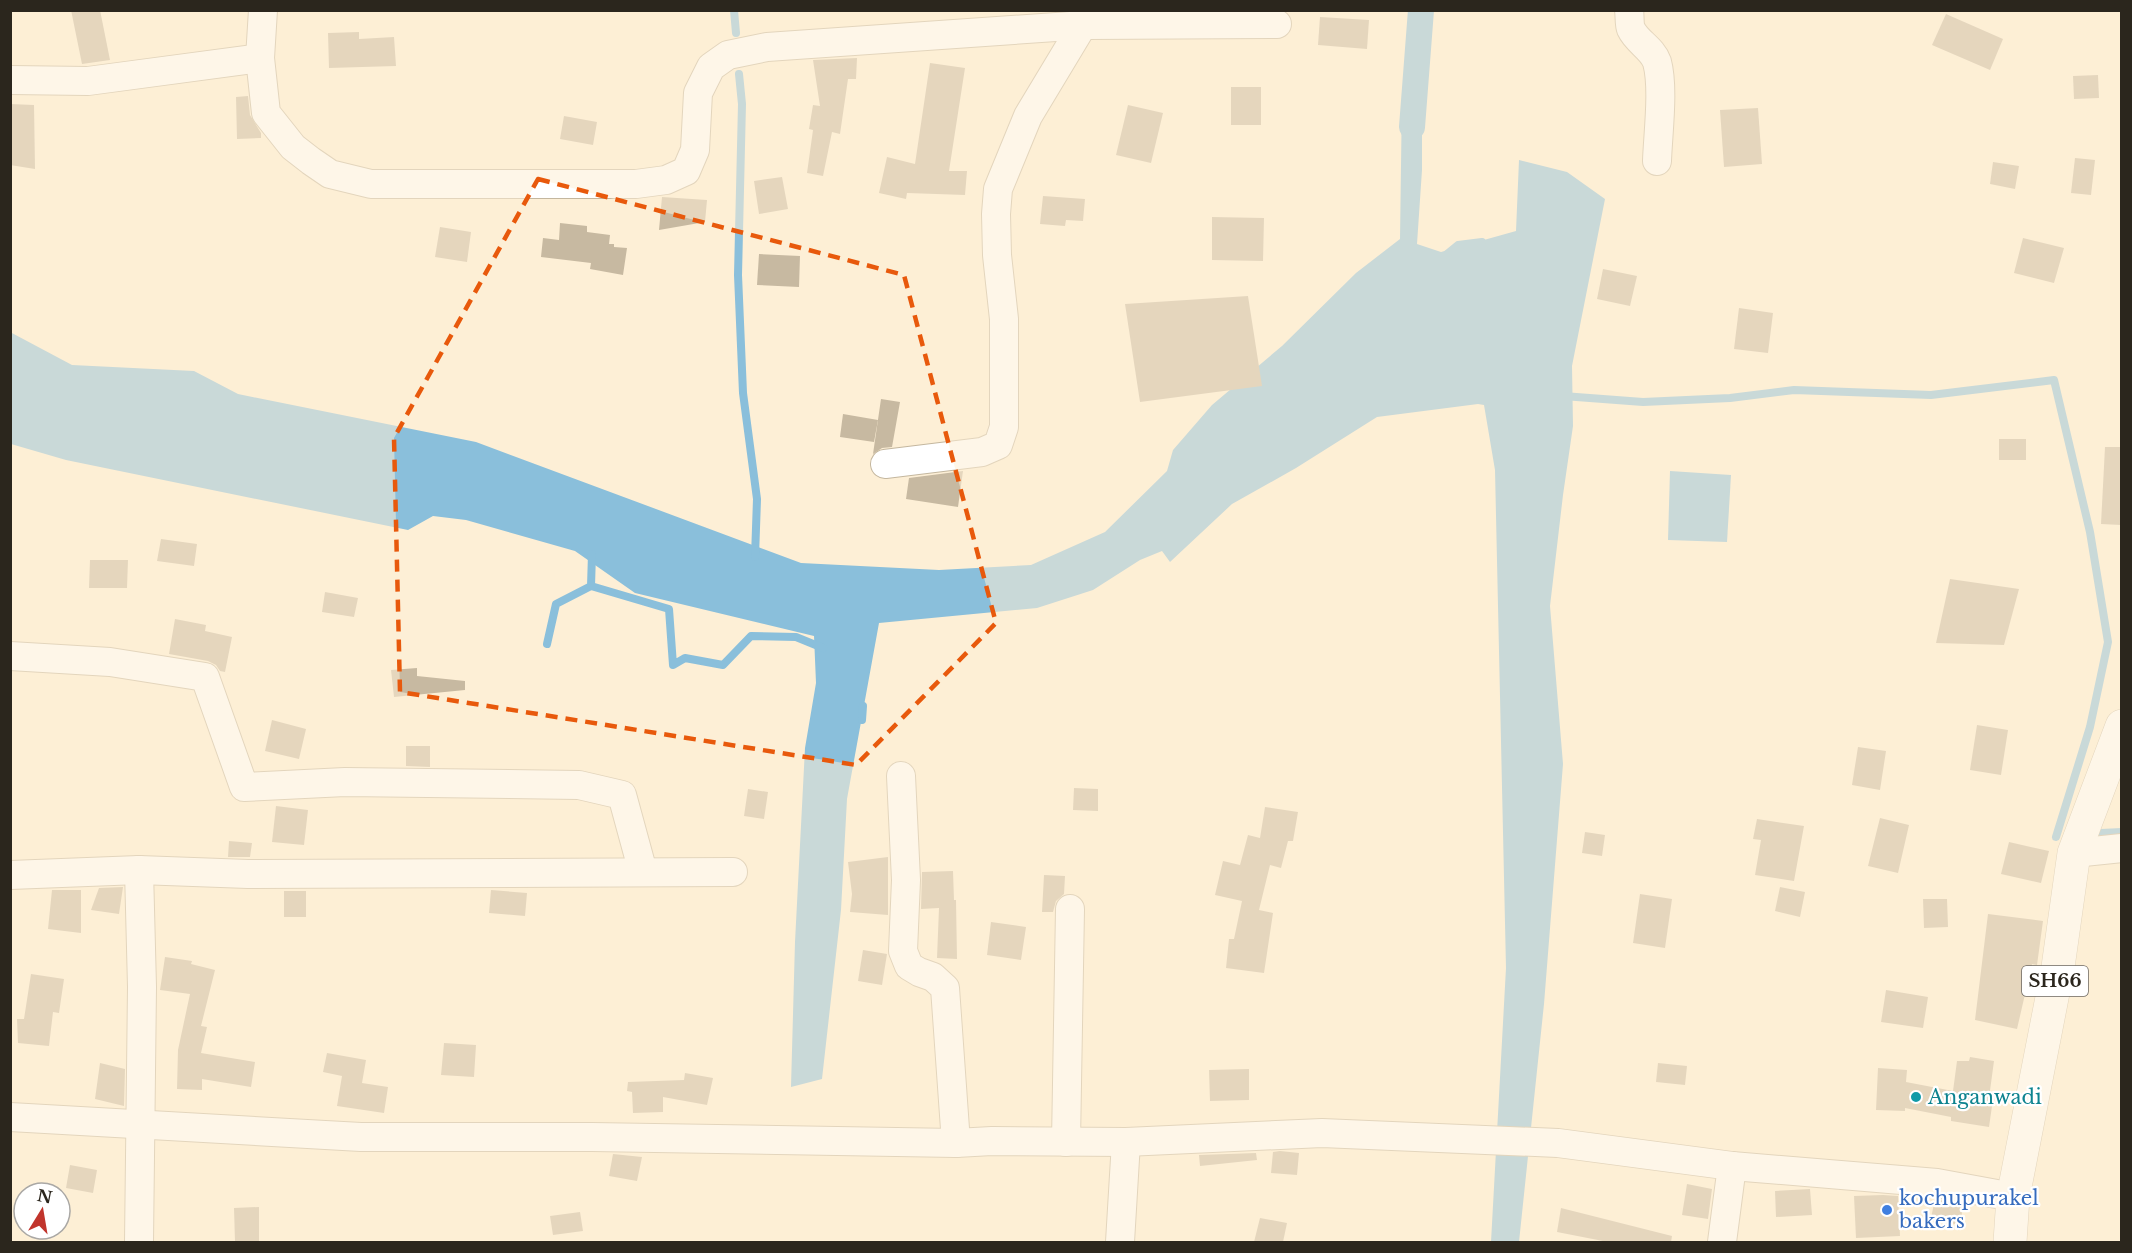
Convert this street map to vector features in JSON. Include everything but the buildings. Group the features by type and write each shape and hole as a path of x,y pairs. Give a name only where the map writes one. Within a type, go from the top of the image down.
{"main road":[{"name":"SH66","path":"2010,1242 2013,1197 2058,967 2074,853 2121,726"}],"street":[{"path":"263,10 260,58 266,113 293,147 330,174 371,184 636,184 666,180 686,171 694,150 698,93 711,67 728,55 767,47 1088,18 1277,24"},
{"path":"1629,10 1630,27 1656,61 1660,80 1657,161"},
{"path":"885,464 982,452 998,445 1004,427 1004,319 997,255 998,189 1028,116 1088,18"},
{"path":"10,80 88,81 260,58"},
{"path":"10,656 110,662 205,677 244,787 345,782 579,785 622,795 643,872"},
{"path":"902,776 906,880 903,951 909,966 933,977 945,988 956,1143"},
{"path":"2074,853 2121,848"},
{"path":"139,870 142,987 139,1242"},
{"path":"10,875 139,870 248,874 733,872"},
{"path":"1066,1142 1070,909"},
{"path":"10,1117 361,1137 592,1137 956,1143 1126,1142 1322,1133 1558,1143 1732,1166 1937,1183 2013,1197"},
{"path":"1120,1242 1126,1142"},
{"path":"1722,1242 1732,1166"}],"highlighted area":[{"path":"538,179 904,275 996,623 856,765 400,692 394,438"}],"water":[{"path":"1422,90 1422,170 1417,244 1441,252 1516,231 1519,160 1567,172 1605,199 1572,366 1573,426 1550,606 1563,764 1544,1004 1519,1242 1491,1242 1506,968 1495,470 1484,405 1377,417 1296,468 1232,504 1170,562 1162,551 1140,560 1093,590 1037,608 879,623 847,799 841,910 822,1079 791,1087 795,942 805,748 816,683 814,636 635,593 575,551 466,520 433,516 408,530 66,460 11,444 10,332 72,365 194,371 238,394 476,442 801,563 939,570 1031,565 1105,532 1167,471 1173,450 1212,405 1282,346 1356,273 1400,239 1402,93"},
{"path":"1670,471 1731,475 1727,542 1668,540"}],"waterway":[{"path":"734,10 736,33"},
{"path":"1412,127 1421,10"},
{"path":"739,74 742,104 738,275 743,393 757,499 755,557"},
{"path":"1447,254 1458,245 1482,242"},
{"path":"1563,396 1643,402 1730,398 1794,390 1931,395 2054,380 2090,532 2108,642 2090,727 2056,837"},
{"path":"547,644 556,604 591,586 592,554"},
{"path":"591,586 669,609 673,665 685,658 723,665 751,636 796,637 823,648"},
{"path":"862,720 863,706"},
{"path":"2101,833 2122,832"}],"place":[{"name":"Anganwadi","path":"1916,1097"},
{"name":"kochupurakel bakers","path":"1887,1210"}]}
